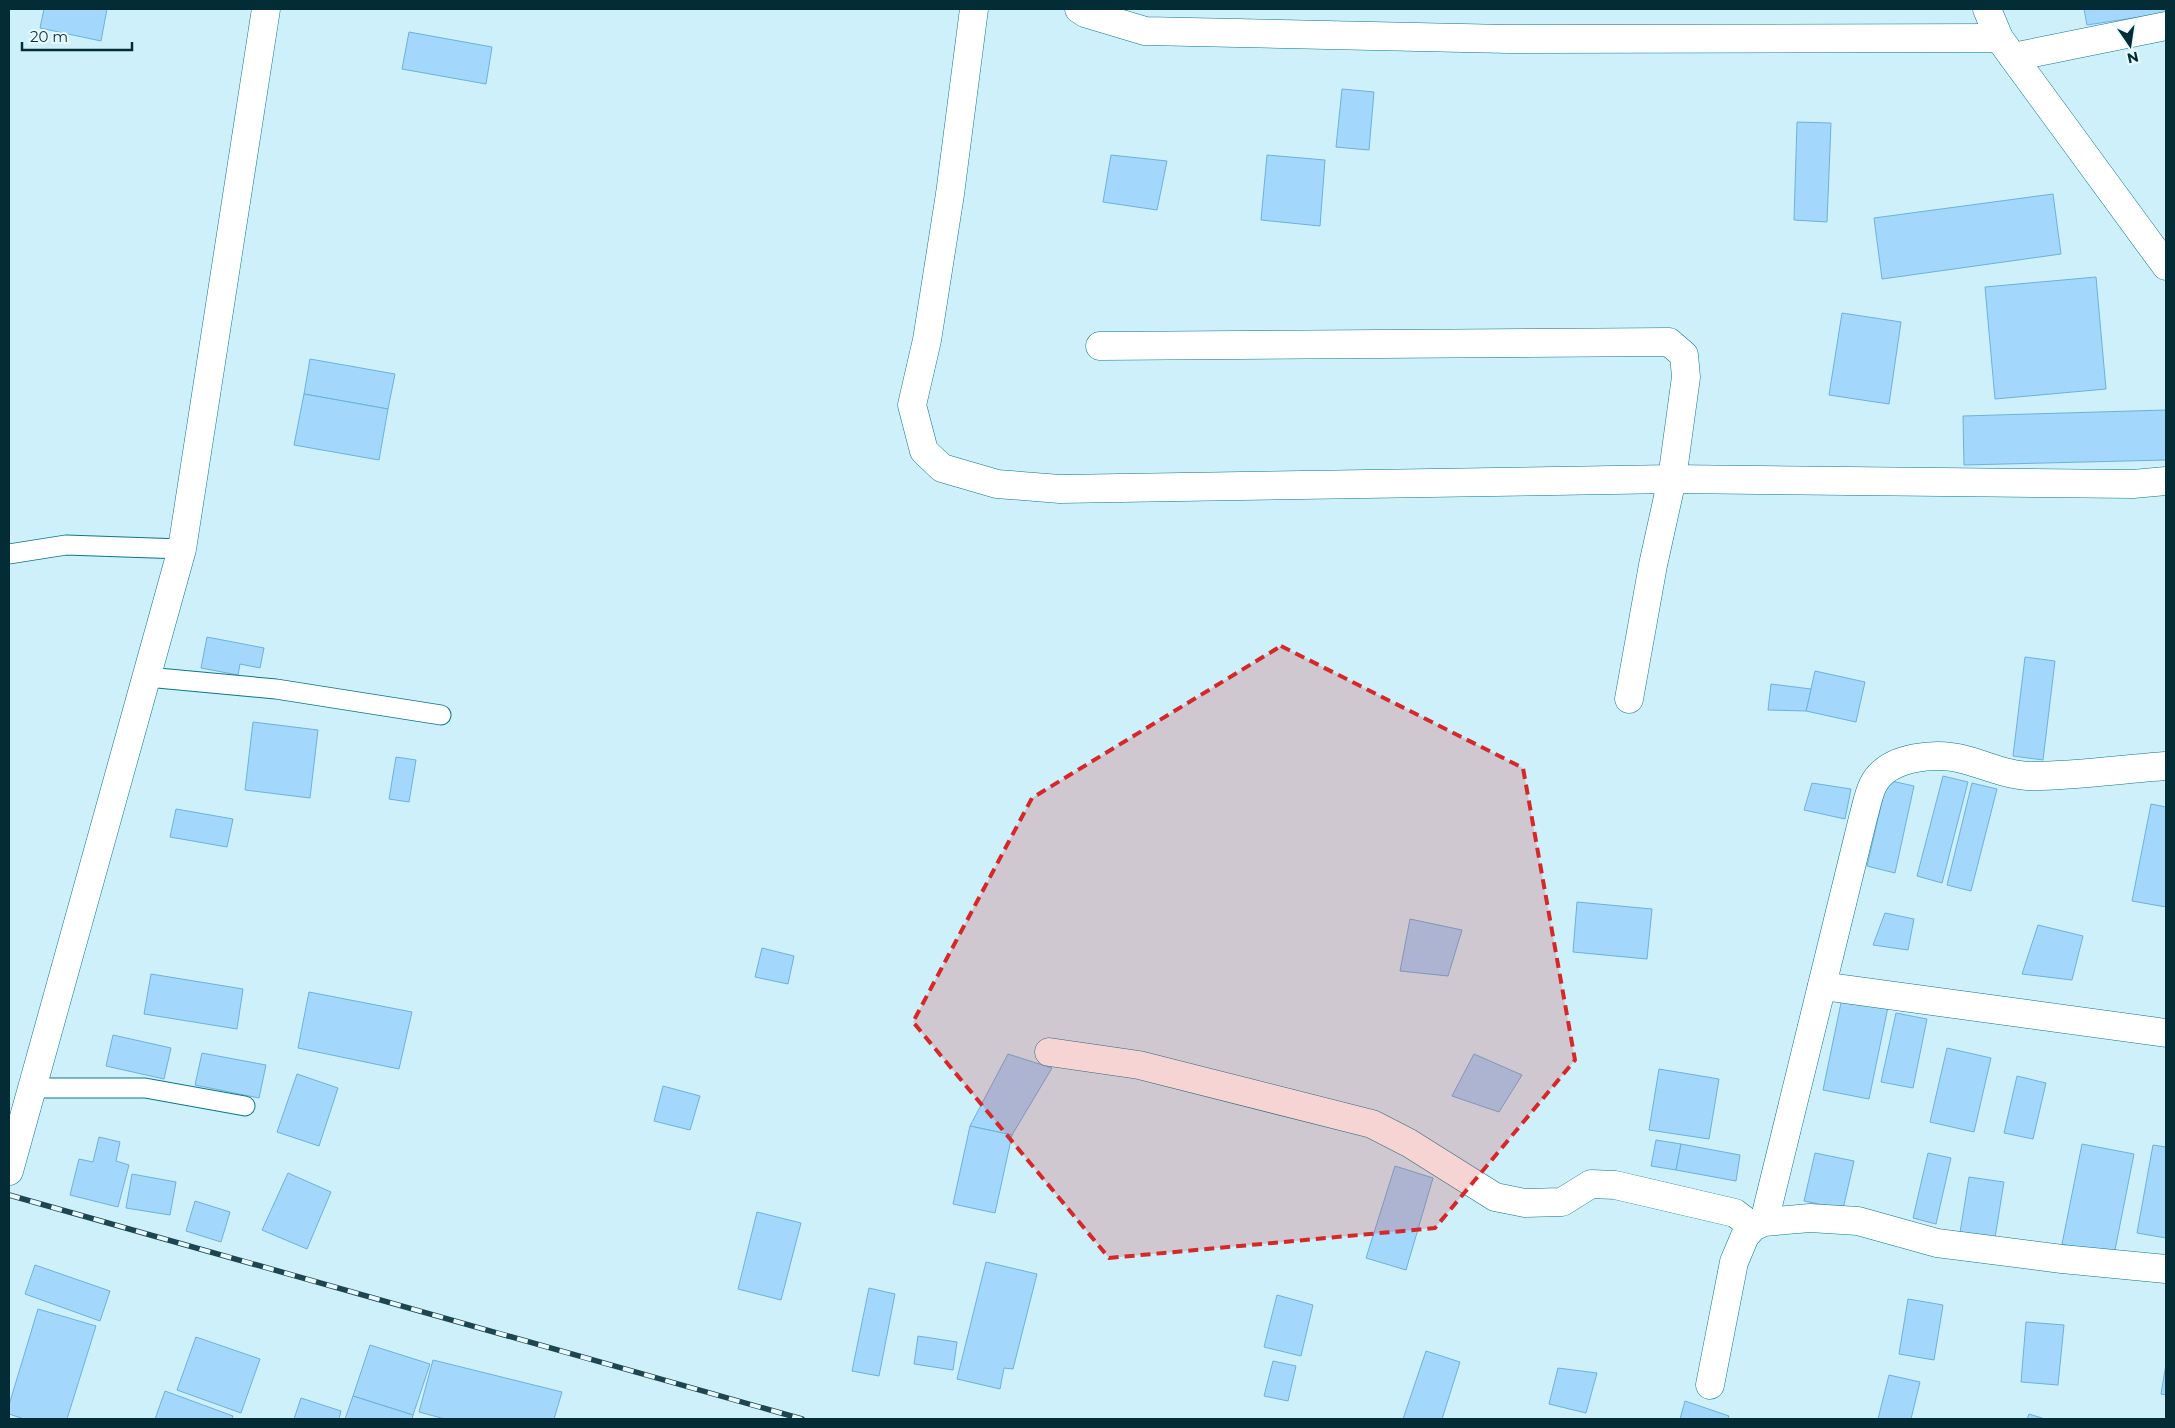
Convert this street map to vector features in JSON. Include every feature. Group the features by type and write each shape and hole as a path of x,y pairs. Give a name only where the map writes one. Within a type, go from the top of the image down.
{"street":[{"path":"9,1171 182,549 266,9"},
{"path":"974,9 949,204 927,340 912,406 924,451 942,468 997,484 1060,489 1672,479 2133,484 2166,482"},
{"path":"1079,9 1085,13 1145,32 2006,47 2166,26"},
{"path":"1987,9 2006,47 2166,266"},
{"path":"1100,346 1669,342 1684,355 1686,377 1672,479 1653,565 1629,699"},
{"path":"1758,1225 1822,986 1863,818 1873,785 1886,769 1904,762 1932,756 1965,759 2000,772 2031,776 2166,766"},
{"path":"1822,986 2166,1033"},
{"path":"1049,1052 1139,1065 1372,1124 1408,1143 1495,1197 1525,1203 1562,1202 1592,1184 1615,1185 1735,1213 1758,1225"},
{"path":"1710,1385 1734,1262 1745,1236 1758,1225 1810,1218 1858,1221 1937,1243 2062,1259 2166,1269"}],"lane":[{"path":"9,554 66,545 182,549"},
{"path":"147,677 276,689 441,715"},
{"path":"32,1088 145,1088 245,1106"}],"highlighted area":[{"path":"1281,646 1523,768 1575,1060 1435,1228 1109,1258 913,1022 1032,798"}],"building":[{"path":"44,9 107,9 101,41 40,28"},
{"path":"2084,9 2166,9 2166,13 2087,25"},
{"path":"409,32 492,47 486,84 402,69"},
{"path":"1342,89 1374,92 1369,150 1336,147"},
{"path":"1797,122 1831,123 1827,222 1794,220"},
{"path":"1111,155 1167,161 1157,210 1103,202"},
{"path":"1267,155 1325,160 1320,226 1261,220"},
{"path":"2053,194 2061,254 1882,279 1874,218"},
{"path":"2096,277 2106,389 1995,399 1985,287"},
{"path":"1842,313 1901,322 1889,404 1829,395"},
{"path":"310,359 395,374 388,409 304,394"},
{"path":"304,394 388,409 379,460 294,445"},
{"path":"2166,410 2166,460 1964,465 1963,416"},
{"path":"207,637 264,648 260,668 240,664 238,675 201,668"},
{"path":"2025,657 2055,661 2043,760 2013,756"},
{"path":"1815,671 1865,682 1856,722 1806,711"},
{"path":"1771,684 1811,689 1806,711 1768,710"},
{"path":"253,722 318,730 310,798 245,790"},
{"path":"396,757 416,760 409,802 389,799"},
{"path":"1943,776 1968,782 1942,883 1917,876"},
{"path":"1887,780 1914,786 1895,873 1867,866"},
{"path":"1812,783 1851,789 1845,819 1804,810"},
{"path":"1972,783 1997,789 1971,891 1947,885"},
{"path":"2151,804 2166,807 2166,907 2132,901"},
{"path":"176,809 233,819 227,847 170,837"},
{"path":"1577,902 1652,909 1647,959 1573,952"},
{"path":"1885,913 1914,919 1908,950 1873,945"},
{"path":"1410,919 1462,930 1448,976 1400,971"},
{"path":"2038,925 2083,936 2072,980 2022,974"},
{"path":"762,948 794,956 788,984 755,977"},
{"path":"151,974 243,989 237,1029 144,1014"},
{"path":"309,992 412,1012 399,1069 298,1048"},
{"path":"1842,998 1888,1007 1869,1099 1823,1090"},
{"path":"1896,1013 1927,1019 1913,1088 1881,1082"},
{"path":"113,1035 171,1048 164,1079 106,1066"},
{"path":"1947,1048 1991,1058 1974,1132 1930,1122"},
{"path":"202,1053 266,1065 259,1098 195,1085"},
{"path":"1008,1054 1052,1068 1012,1135 970,1126"},
{"path":"1474,1054 1522,1075 1499,1112 1452,1096"},
{"path":"1659,1069 1719,1079 1709,1139 1649,1130"},
{"path":"297,1074 338,1088 319,1146 277,1132"},
{"path":"2017,1076 2046,1083 2033,1139 2004,1133"},
{"path":"663,1086 700,1096 690,1130 654,1121"},
{"path":"970,1126 1012,1135 995,1213 953,1204"},
{"path":"99,1137 120,1142 116,1161 129,1165 118,1207 70,1195 79,1159 93,1162"},
{"path":"1656,1140 1681,1144 1676,1170 1651,1166"},
{"path":"1681,1144 1740,1155 1736,1181 1676,1170"},
{"path":"2082,1144 2134,1154 2114,1255 2062,1244"},
{"path":"2153,1145 2166,1147 2166,1238 2137,1233"},
{"path":"1815,1153 1854,1161 1843,1209 1804,1201"},
{"path":"1928,1153 1951,1158 1936,1224 1913,1218"},
{"path":"1395,1166 1433,1178 1406,1270 1366,1258"},
{"path":"288,1173 331,1192 307,1249 262,1230"},
{"path":"132,1174 176,1182 170,1215 126,1208"},
{"path":"1969,1177 2004,1182 1994,1244 1959,1239"},
{"path":"195,1201 230,1212 221,1242 186,1231"},
{"path":"757,1212 801,1223 781,1300 738,1289"},
{"path":"986,1262 1037,1274 1013,1369 1004,1368 1000,1389 957,1379"},
{"path":"35,1265 110,1291 100,1321 25,1294"},
{"path":"869,1288 895,1294 879,1376 852,1371"},
{"path":"1277,1295 1313,1305 1301,1356 1264,1347"},
{"path":"1908,1299 1943,1305 1934,1360 1899,1354"},
{"path":"38,1309 96,1326 67,1419 24,1419 9,1414 9,1405"},
{"path":"2026,1322 2064,1325 2058,1385 2021,1382"},
{"path":"918,1336 957,1342 953,1370 914,1364"},
{"path":"196,1337 260,1359 241,1413 177,1390"},
{"path":"370,1345 430,1364 413,1415 353,1396"},
{"path":"1426,1351 1460,1362 1442,1419 1403,1419"},
{"path":"433,1360 562,1392 554,1419 445,1419 419,1412"},
{"path":"1273,1361 1296,1366 1288,1401 1264,1396"},
{"path":"2166,1364 2166,1395 2161,1394"},
{"path":"1558,1368 1597,1373 1586,1413 1549,1404"},
{"path":"1889,1375 1920,1382 1911,1419 1878,1419"},
{"path":"165,1391 233,1416 232,1419 155,1419"},
{"path":"353,1396 413,1415 412,1419 345,1419"},
{"path":"301,1398 341,1411 339,1419 294,1419"},
{"path":"1685,1401 1729,1416 1728,1419 1680,1419"},
{"path":"2029,1414 2045,1419 2027,1419"}],"railway":[{"path":"9,1195 802,1419"}]}
